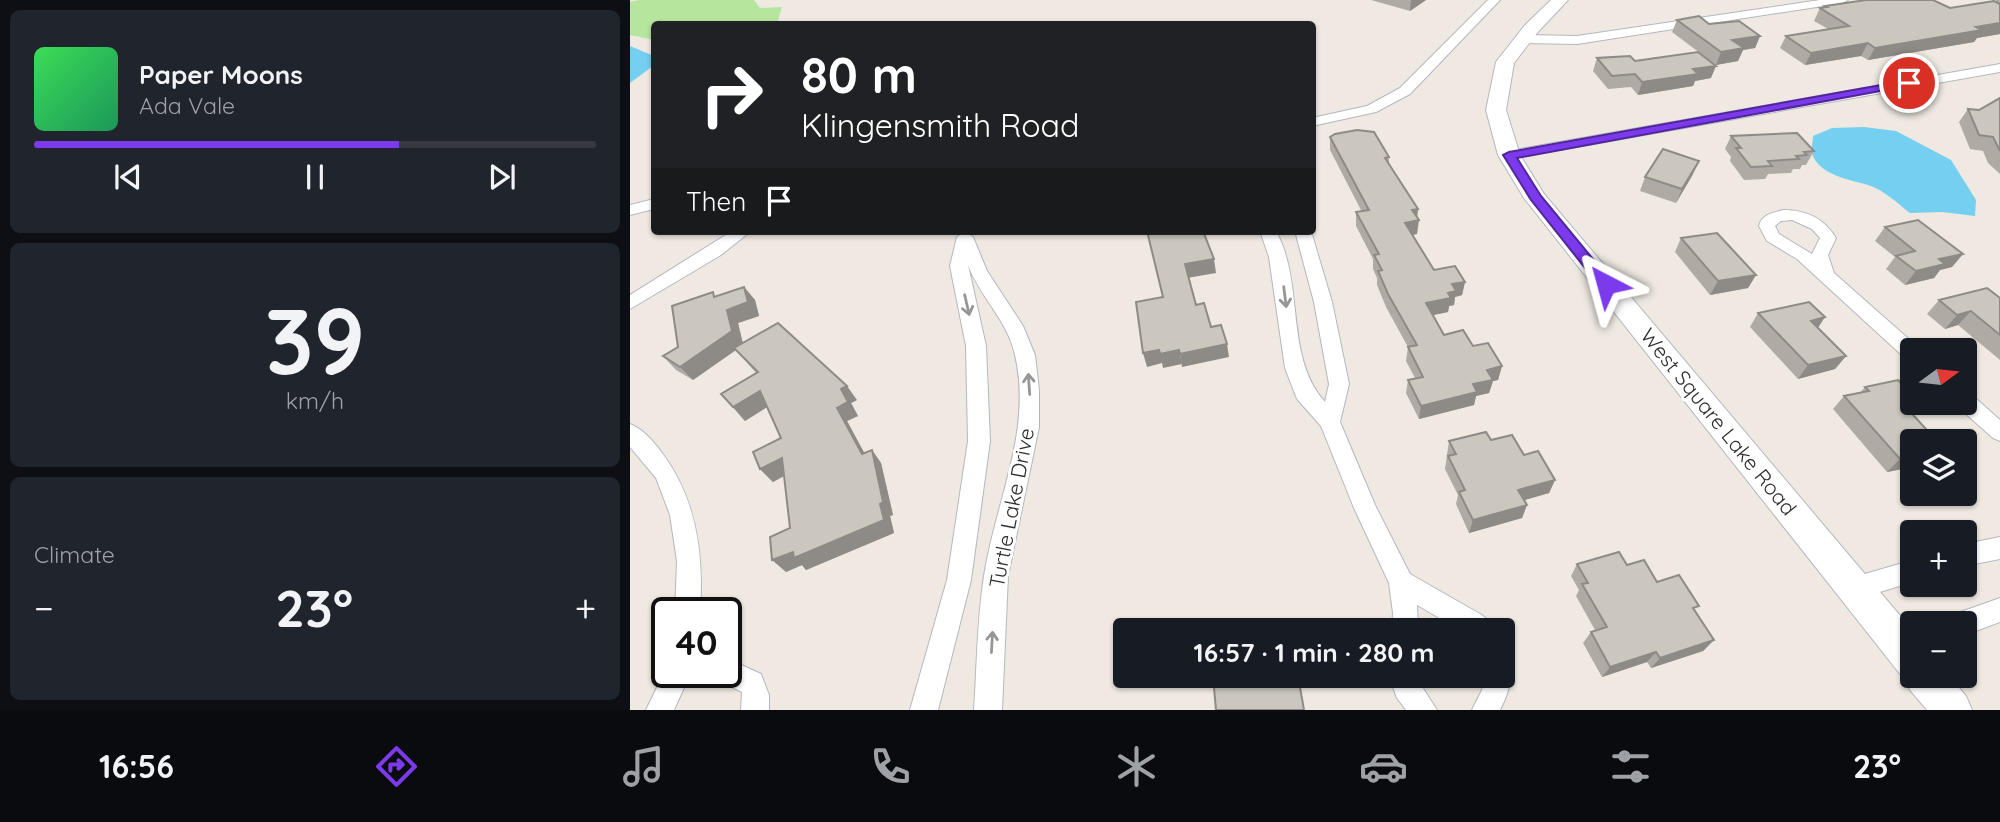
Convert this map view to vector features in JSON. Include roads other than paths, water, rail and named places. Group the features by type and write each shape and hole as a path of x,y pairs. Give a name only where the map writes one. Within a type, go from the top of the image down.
{"street":[{"path":"1316,121 1371,109 1405,91 1494,0"},
{"name":"West Square Lake Road","path":"1560,0 1522,39 1505,62 1496,110 1509,155 1535,198 1853,588 1900,639"},
{"path":"1522,39 1577,40 1842,0"},
{"path":"1509,155 2000,68"},
{"path":"630,210 651,205"},
{"path":"630,303 737,235"},
{"name":"Turtle Lake Drive","path":"924,710 960,580 976,472 978,380 975,346 959,266 965,235"},
{"name":"Turtle Lake Drive","path":"965,235 979,272 1014,326 1025,355 1030,390 1027,438 996,576 988,710"},
{"path":"1270,235 1279,257 1296,368 1304,393 1331,422 1365,508 1401,582 1406,618"},
{"path":"1305,235 1311,252 1339,384 1331,422"},
{"path":"1279,257 1311,252"},
{"path":"1826,275 1900,342"},
{"path":"1978,413 2000,432"},
{"path":"630,433 655,458 676,492 688,543 688,597"},
{"path":"1977,553 2000,548"},
{"path":"1853,588 1900,574"},
{"path":"1401,582 1430,601 1465,618"},
{"path":"1977,618 2000,610"},
{"path":"742,678 752,683 756,695 754,710"},
{"path":"660,710 670,688"},
{"path":"1406,688 1423,710"},
{"path":"1486,710 1496,688"},
{"path":"1934,688 1952,710"}],"water":[{"path":"630,46 651,55 651,67 630,83"},
{"path":"1864,127 1896,131 1951,160 1976,200 1975,216 1942,212 1910,213 1879,190 1836,175 1821,167 1815,160 1812,151 1813,136 1832,128"}]}
